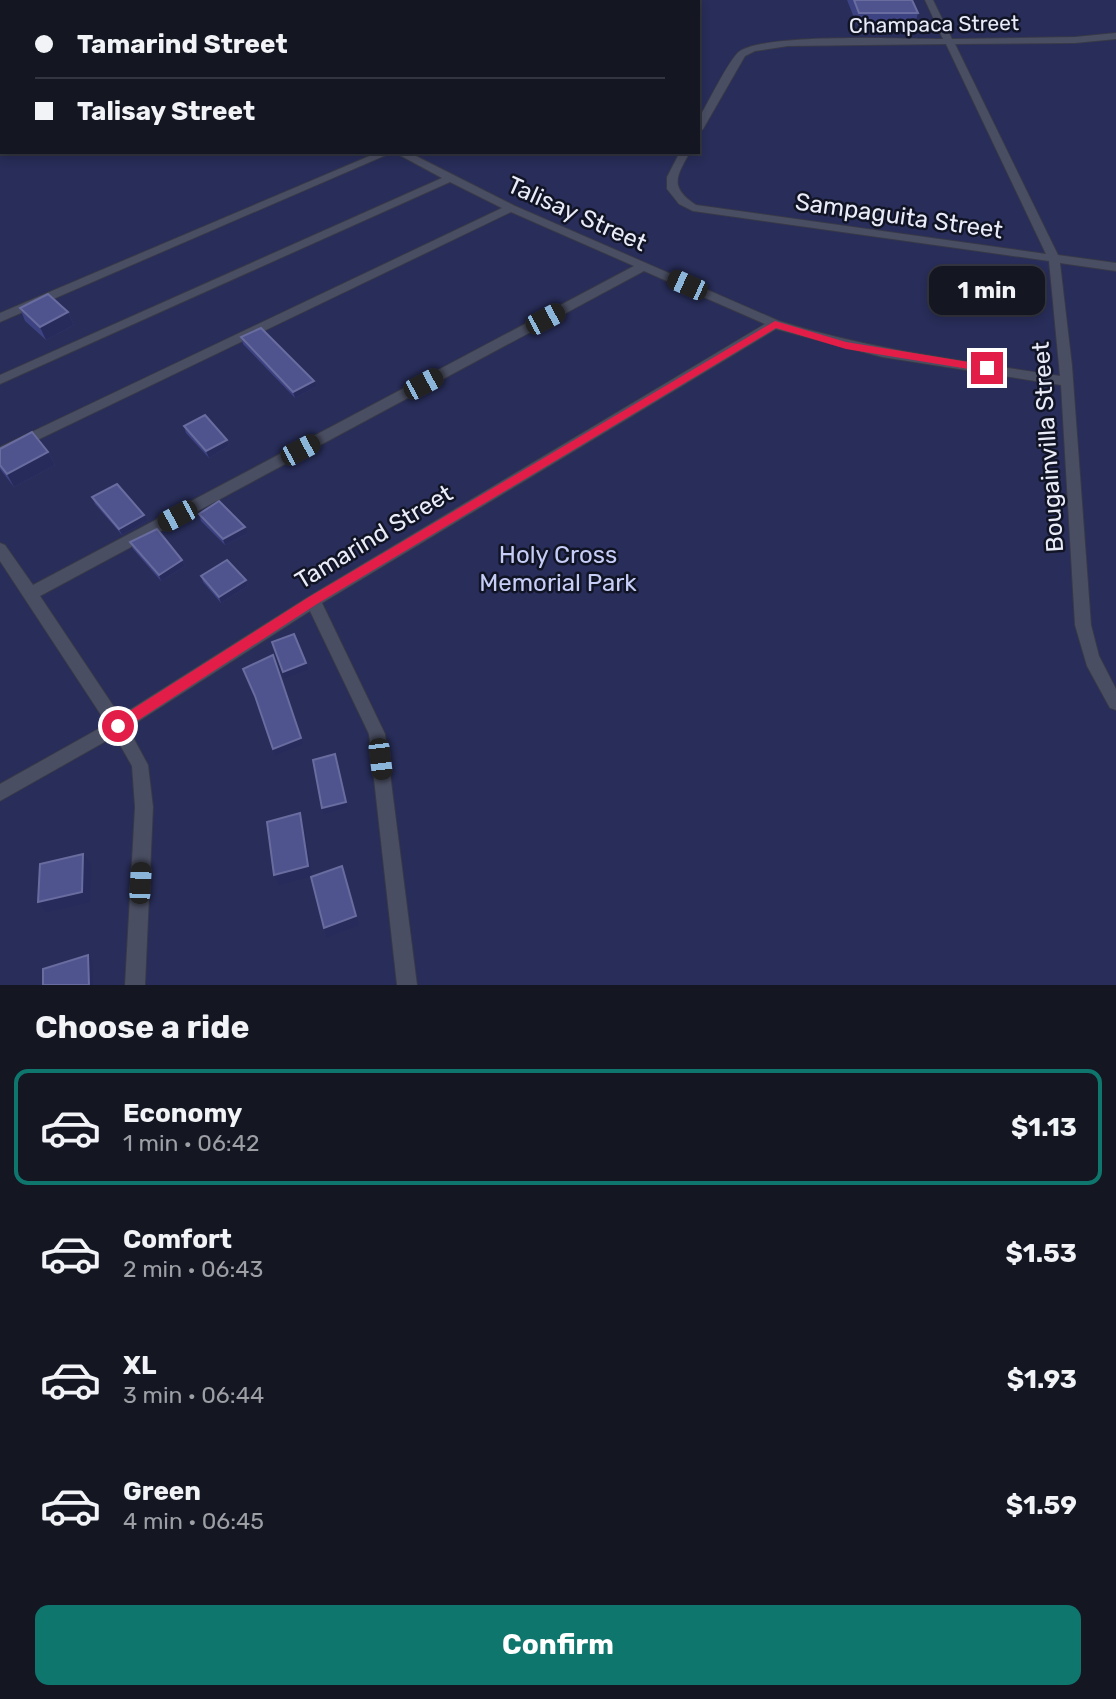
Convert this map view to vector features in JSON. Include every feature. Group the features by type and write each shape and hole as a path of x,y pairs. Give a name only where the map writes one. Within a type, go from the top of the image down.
{"lane":[{"name":"Bougainvilla Street","path":"929,0 1054,258 1066,381 1083,625 1088,649 1099,678 1116,703"},
{"name":"Champaca Street","path":"700,126 741,54 753,49 788,43 1075,40 1116,36"},
{"path":"0,318 383,154"},
{"name":"Talisay Street","path":"403,154 511,208 775,324 846,345 1066,381"},
{"name":"Sampaguita Street","path":"684,154 671,177 671,190 679,200 693,208 1116,267"},
{"path":"0,380 449,179"},
{"path":"0,453 511,208"},
{"path":"30,594 644,266"},
{"name":"Tamarind Street","path":"0,793 118,726 313,601 775,324"},
{"path":"0,549 118,726 140,765 144,807 135,985"},
{"path":"313,601 377,734 407,985"}],"green space":[{"name":"Holy Cross Memorial Park","path":"700,0 1116,0 1116,985 0,985 0,154 700,154"}],"building":[{"path":"854,0 912,0 918,13 859,13"},
{"path":"48,294 68,312 40,327 20,308"},
{"path":"261,328 314,381 293,392 241,337"},
{"path":"205,415 227,440 206,451 184,426"},
{"path":"32,432 48,452 7,474 0,465 0,449"},
{"path":"117,484 144,515 119,529 92,497"},
{"path":"219,501 245,527 223,539 199,514"},
{"path":"157,529 182,560 159,575 130,542"},
{"path":"227,560 246,580 219,597 201,576"},
{"path":"294,634 306,663 283,672 272,642"},
{"path":"273,655 301,738 273,749 243,669"},
{"path":"335,754 346,802 322,808 313,760"},
{"path":"300,813 308,866 274,875 267,822"},
{"path":"83,854 82,892 38,902 40,864"},
{"path":"342,866 356,916 324,928 311,877"},
{"path":"88,955 89,985 43,985 43,969"}],"route":[{"path":"118,726 313,601 775,324 846,345 987,368"}]}
